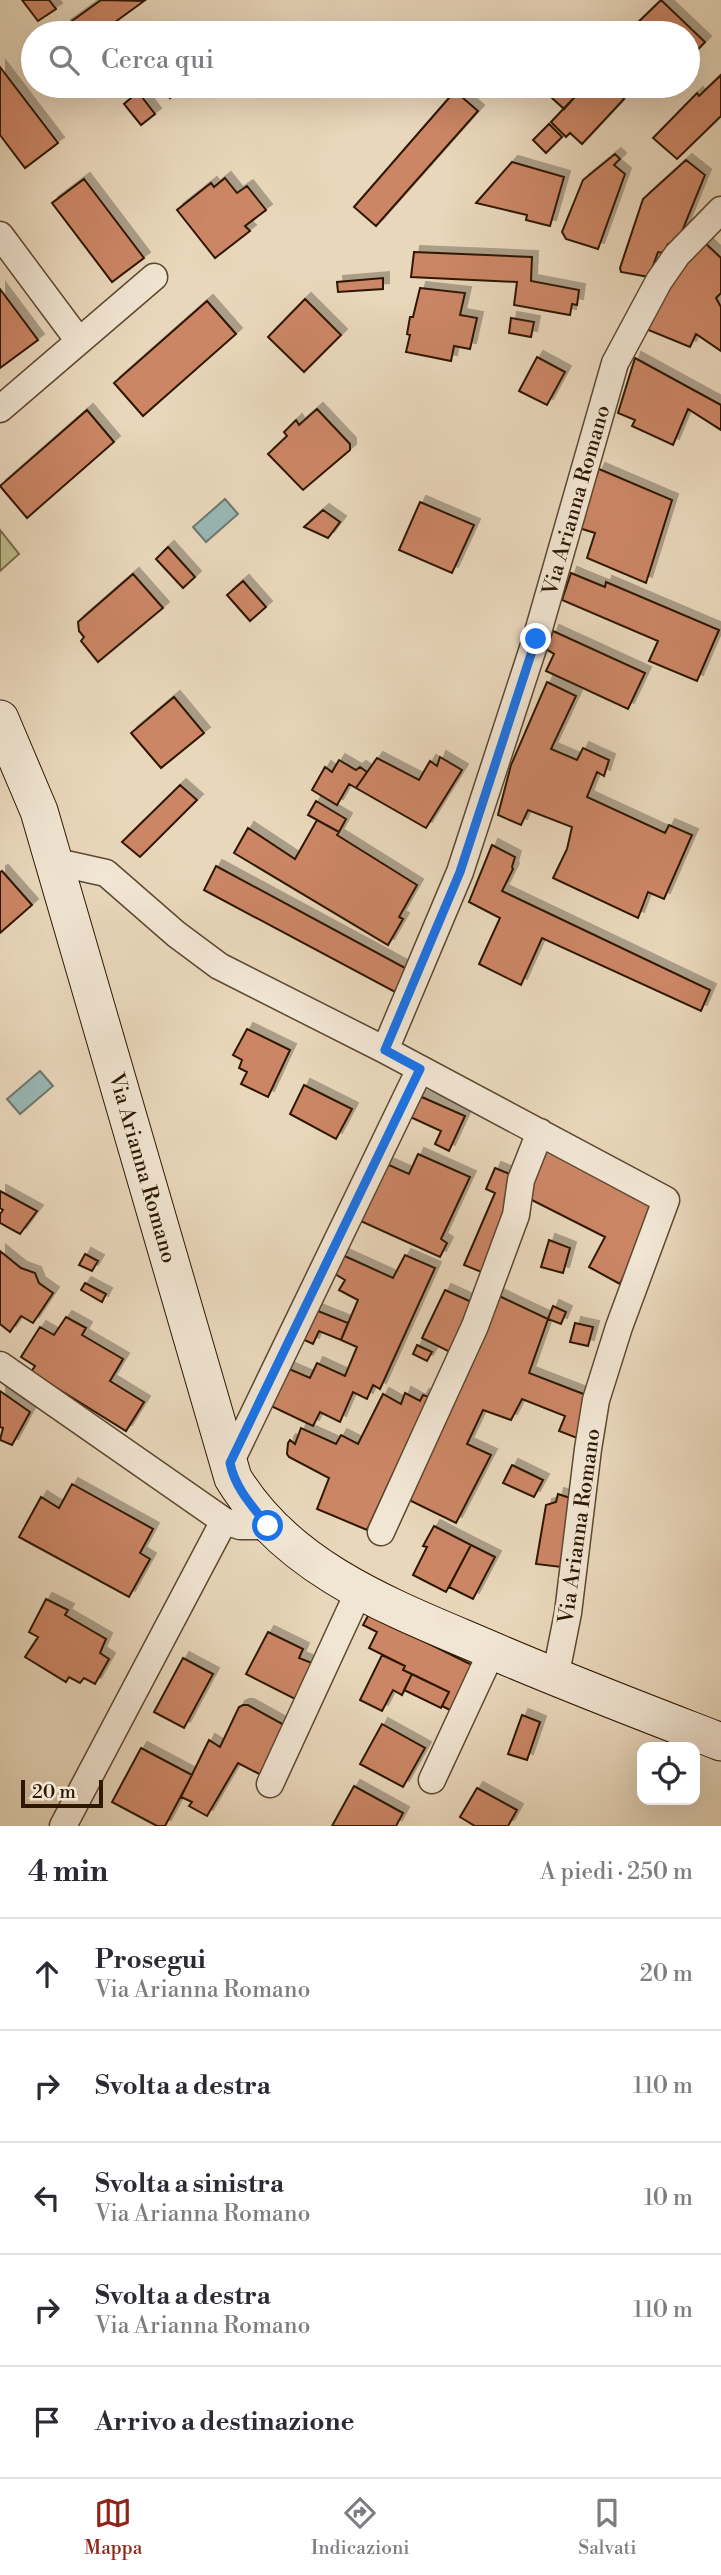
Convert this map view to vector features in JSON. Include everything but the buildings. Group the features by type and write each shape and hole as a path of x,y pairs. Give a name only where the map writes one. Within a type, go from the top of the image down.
{"street":[{"name":"Via Arianna Romano","path":"385,1050 460,872 536,639 615,363 671,264 721,210"},
{"path":"0,235 79,341"},
{"path":"0,409 154,277"},
{"path":"0,719 39,811 52,860"},
{"name":"Via Arianna Romano","path":"555,1678 568,1613 596,1400 619,1326 666,1200 385,1050 219,966 176,934 106,873 52,860 233,1478 246,1499 268,1526 293,1548 359,1591 555,1678 721,1741"},
{"path":"230,1463 420,1069"},
{"path":"381,1532 475,1326 516,1215 521,1180 540,1132"},
{"path":"0,1365 224,1521 240,1526 268,1526"},
{"path":"63,1826 224,1521"},
{"path":"270,1784 359,1591"},
{"path":"432,1780 492,1651"}],"green space":[{"path":"0,530 19,554 0,571"}],"water":[{"path":"225,499 238,514 206,542 193,527"},
{"path":"40,1071 53,1086 20,1114 7,1099"}],"route":[{"path":"268,1526 233,1478 230,1463 420,1069 385,1050 460,872 536,639"}]}
